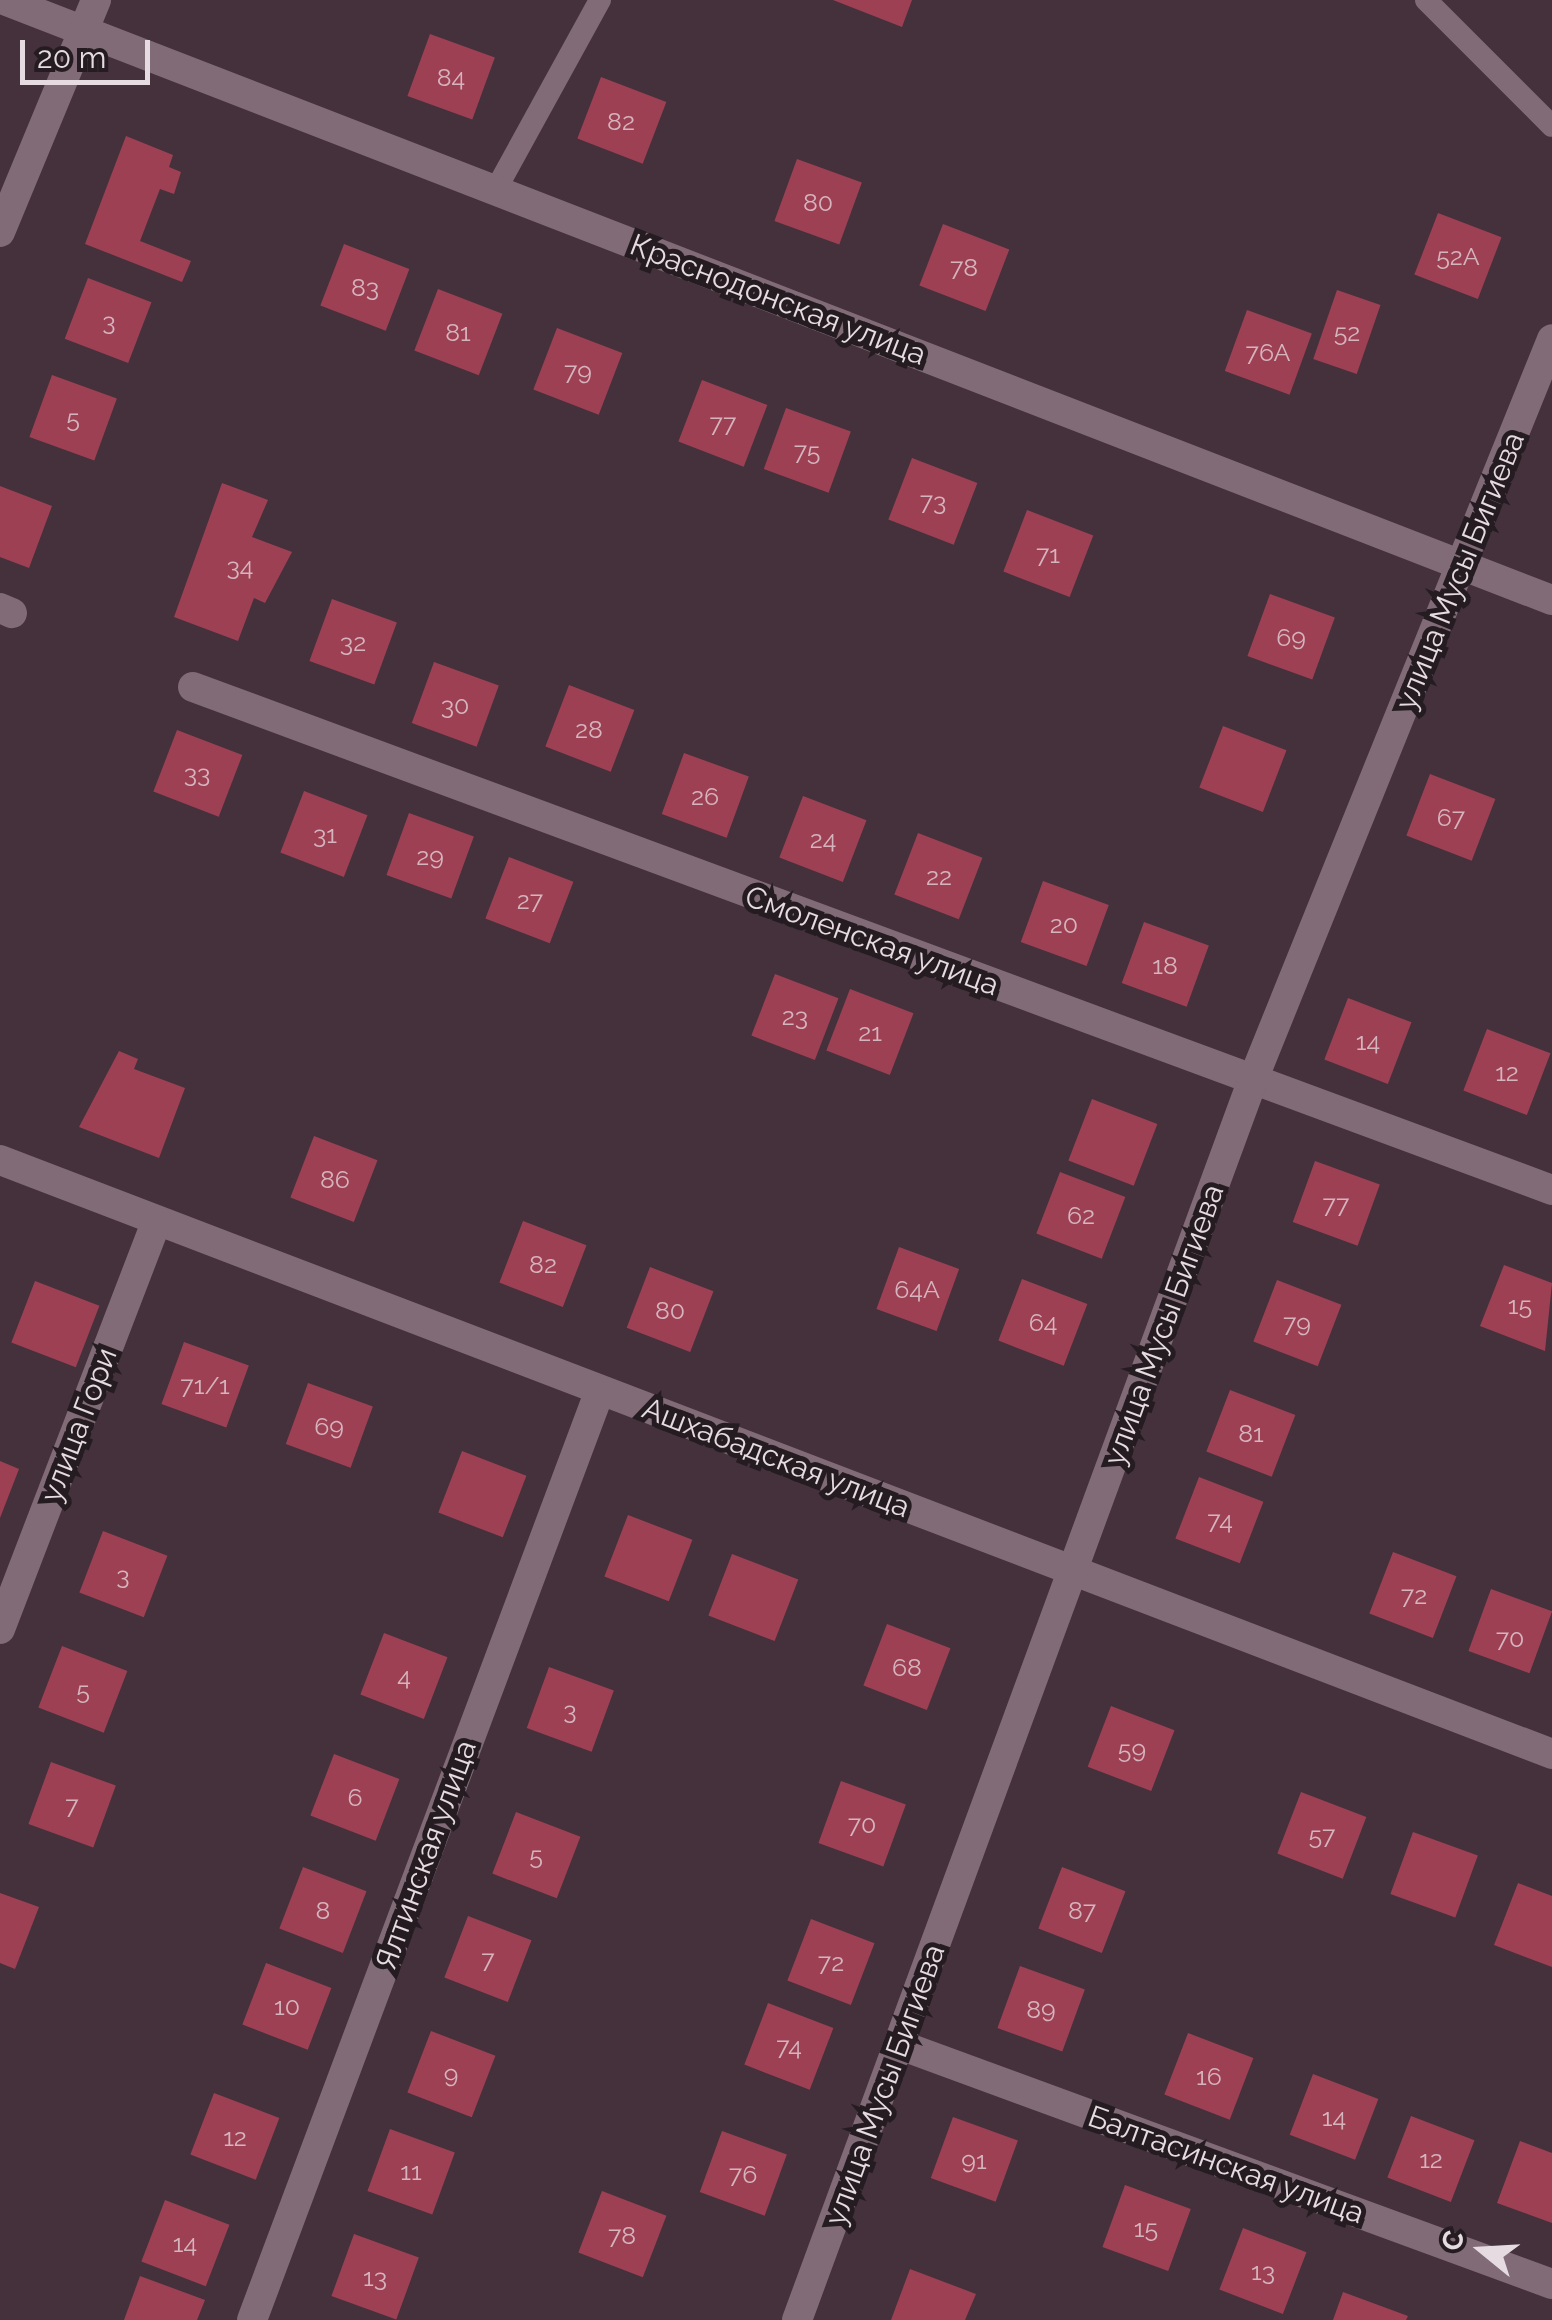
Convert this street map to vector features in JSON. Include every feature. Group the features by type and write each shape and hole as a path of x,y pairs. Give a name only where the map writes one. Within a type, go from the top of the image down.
{"street":[{"name":"Краснодонская улица","path":"4,0 1552,600"},
{"path":"0,232 96,0"},
{"name":"улица Мусы Бигиева","path":"797,2320 1252,1082 1552,338"},
{"name":"Смоленская улица","path":"194,688 1552,1190"},
{"name":"Ашхабадская улица","path":"0,1160 1552,1754"},
{"name":"улица Гори","path":"0,1629 158,1221"},
{"name":"Ялтинская улица","path":"252,2320 600,1390"},
{"name":"Балтасинская улица","path":"900,2045 1552,2284"}],"lane":[{"path":"495,191 600,0"},
{"path":"1426,0 1552,126"}],"building":[{"path":"833,0 912,0 902,27"},
{"path":"430,34 495,58 472,120 407,96"},
{"path":"601,77 666,102 643,164 577,139"},
{"path":"126,136 173,155 169,167 181,172 174,194 160,189 140,241 191,261 182,282 85,244"},
{"path":"797,159 862,183 839,245 774,221"},
{"path":"1438,213 1501,237 1478,299 1414,275"},
{"path":"943,224 1009,249 986,311 919,286"},
{"path":"344,244 409,269 386,331 320,306"},
{"path":"88,278 151,302 128,363 65,339"},
{"path":"438,289 502,314 479,375 414,351"},
{"path":"1337,290 1380,305 1357,374 1313,359"},
{"path":"1247,310 1312,334 1290,395 1225,371"},
{"path":"557,328 622,353 599,415 533,390"},
{"path":"52,375 117,399 94,461 29,437"},
{"path":"702,380 767,405 744,467 678,442"},
{"path":"786,408 851,432 829,493 764,469"},
{"path":"912,458 977,483 954,545 888,520"},
{"path":"222,483 268,500 252,537 292,552 265,603 254,598 238,641 174,617"},
{"path":"0,486 52,506 29,568 0,557"},
{"path":"1027,510 1093,535 1070,597 1003,572"},
{"path":"1270,594 1335,618 1312,680 1247,656"},
{"path":"332,599 397,623 374,685 309,661"},
{"path":"434,662 499,686 477,747 412,723"},
{"path":"569,685 634,710 611,772 545,747"},
{"path":"1223,726 1286,750 1263,812 1199,788"},
{"path":"177,730 242,755 219,817 153,792"},
{"path":"684,753 749,777 727,838 662,814"},
{"path":"1430,774 1495,799 1472,861 1406,836"},
{"path":"304,791 367,815 344,877 280,853"},
{"path":"803,796 866,820 843,882 779,858"},
{"path":"409,813 474,837 451,899 386,875"},
{"path":"918,833 982,858 959,919 894,895"},
{"path":"509,857 573,882 550,943 485,919"},
{"path":"1043,881 1109,905 1087,966 1021,942"},
{"path":"1144,922 1209,946 1187,1007 1122,983"},
{"path":"775,974 838,998 815,1060 751,1036"},
{"path":"850,989 913,1013 890,1075 826,1051"},
{"path":"1348,998 1411,1022 1388,1084 1324,1060"},
{"path":"1487,1029 1550,1053 1527,1115 1463,1091"},
{"path":"119,1051 138,1059 134,1069 185,1088 159,1158 79,1127"},
{"path":"1092,1099 1157,1124 1134,1186 1068,1161"},
{"path":"314,1136 377,1160 354,1222 290,1198"},
{"path":"1315,1161 1380,1185 1358,1246 1293,1222"},
{"path":"1060,1172 1125,1197 1102,1259 1036,1234"},
{"path":"523,1221 586,1245 563,1307 499,1283"},
{"path":"899,1247 959,1269 937,1331 876,1309"},
{"path":"1504,1265 1552,1283 1545,1351 1480,1326"},
{"path":"650,1267 713,1291 690,1352 627,1328"},
{"path":"1022,1279 1087,1304 1064,1366 998,1341"},
{"path":"1277,1280 1341,1305 1318,1366 1253,1342"},
{"path":"35,1281 99,1306 76,1367 11,1343"},
{"path":"184,1342 249,1366 226,1428 161,1404"},
{"path":"308,1383 373,1407 351,1468 286,1444"},
{"path":"1230,1390 1295,1415 1272,1477 1206,1452"},
{"path":"462,1451 526,1476 503,1537 438,1513"},
{"path":"0,1461 19,1469 0,1518"},
{"path":"1199,1477 1263,1502 1240,1563 1175,1539"},
{"path":"628,1515 692,1540 669,1601 604,1577"},
{"path":"103,1531 167,1556 144,1617 79,1593"},
{"path":"1393,1552 1456,1576 1433,1638 1369,1614"},
{"path":"732,1554 798,1579 775,1641 708,1616"},
{"path":"1491,1589 1552,1611 1530,1673 1468,1651"},
{"path":"887,1624 950,1648 927,1710 863,1686"},
{"path":"384,1633 447,1657 424,1719 360,1695"},
{"path":"62,1646 127,1671 104,1733 38,1708"},
{"path":"549,1667 614,1691 592,1752 527,1728"},
{"path":"1111,1706 1174,1730 1151,1791 1088,1767"},
{"path":"334,1754 399,1779 376,1841 310,1816"},
{"path":"51,1762 116,1786 93,1848 28,1824"},
{"path":"841,1781 906,1805 883,1867 818,1843"},
{"path":"1301,1792 1366,1817 1343,1879 1277,1854"},
{"path":"516,1812 580,1837 557,1898 492,1874"},
{"path":"1413,1832 1478,1856 1455,1918 1390,1894"},
{"path":"303,1867 366,1891 343,1953 279,1929"},
{"path":"1062,1867 1125,1891 1102,1953 1038,1929"},
{"path":"1518,1883 1552,1896 1552,1967 1494,1945"},
{"path":"0,1893 39,1907 15,1969 0,1963"},
{"path":"468,1916 531,1940 508,2002 444,1978"},
{"path":"811,1919 874,1943 851,2005 787,1981"},
{"path":"266,1963 331,1988 308,2050 242,2025"},
{"path":"1020,1966 1085,1990 1062,2052 997,2028"},
{"path":"768,2003 833,2028 810,2090 744,2065"},
{"path":"431,2031 495,2056 472,2117 407,2093"},
{"path":"1188,2033 1253,2058 1230,2120 1164,2095"},
{"path":"1313,2074 1378,2099 1355,2160 1290,2135"},
{"path":"214,2093 279,2118 256,2180 190,2155"},
{"path":"1411,2116 1474,2140 1451,2202 1387,2178"},
{"path":"953,2117 1018,2141 996,2202 931,2178"},
{"path":"390,2129 455,2153 432,2215 367,2191"},
{"path":"722,2131 787,2155 765,2216 700,2192"},
{"path":"1520,2141 1552,2153 1552,2223 1497,2203"},
{"path":"1125,2185 1191,2209 1168,2271 1102,2247"},
{"path":"602,2191 666,2216 643,2277 578,2253"},
{"path":"165,2200 229,2225 206,2286 141,2262"},
{"path":"1243,2228 1306,2252 1283,2314 1219,2290"},
{"path":"354,2234 419,2258 396,2320 331,2296"},
{"path":"910,2269 976,2294 965,2320 891,2320"},
{"path":"140,2276 205,2300 197,2320 124,2320"},
{"path":"1343,2292 1408,2316 1406,2320 1333,2320"}]}
